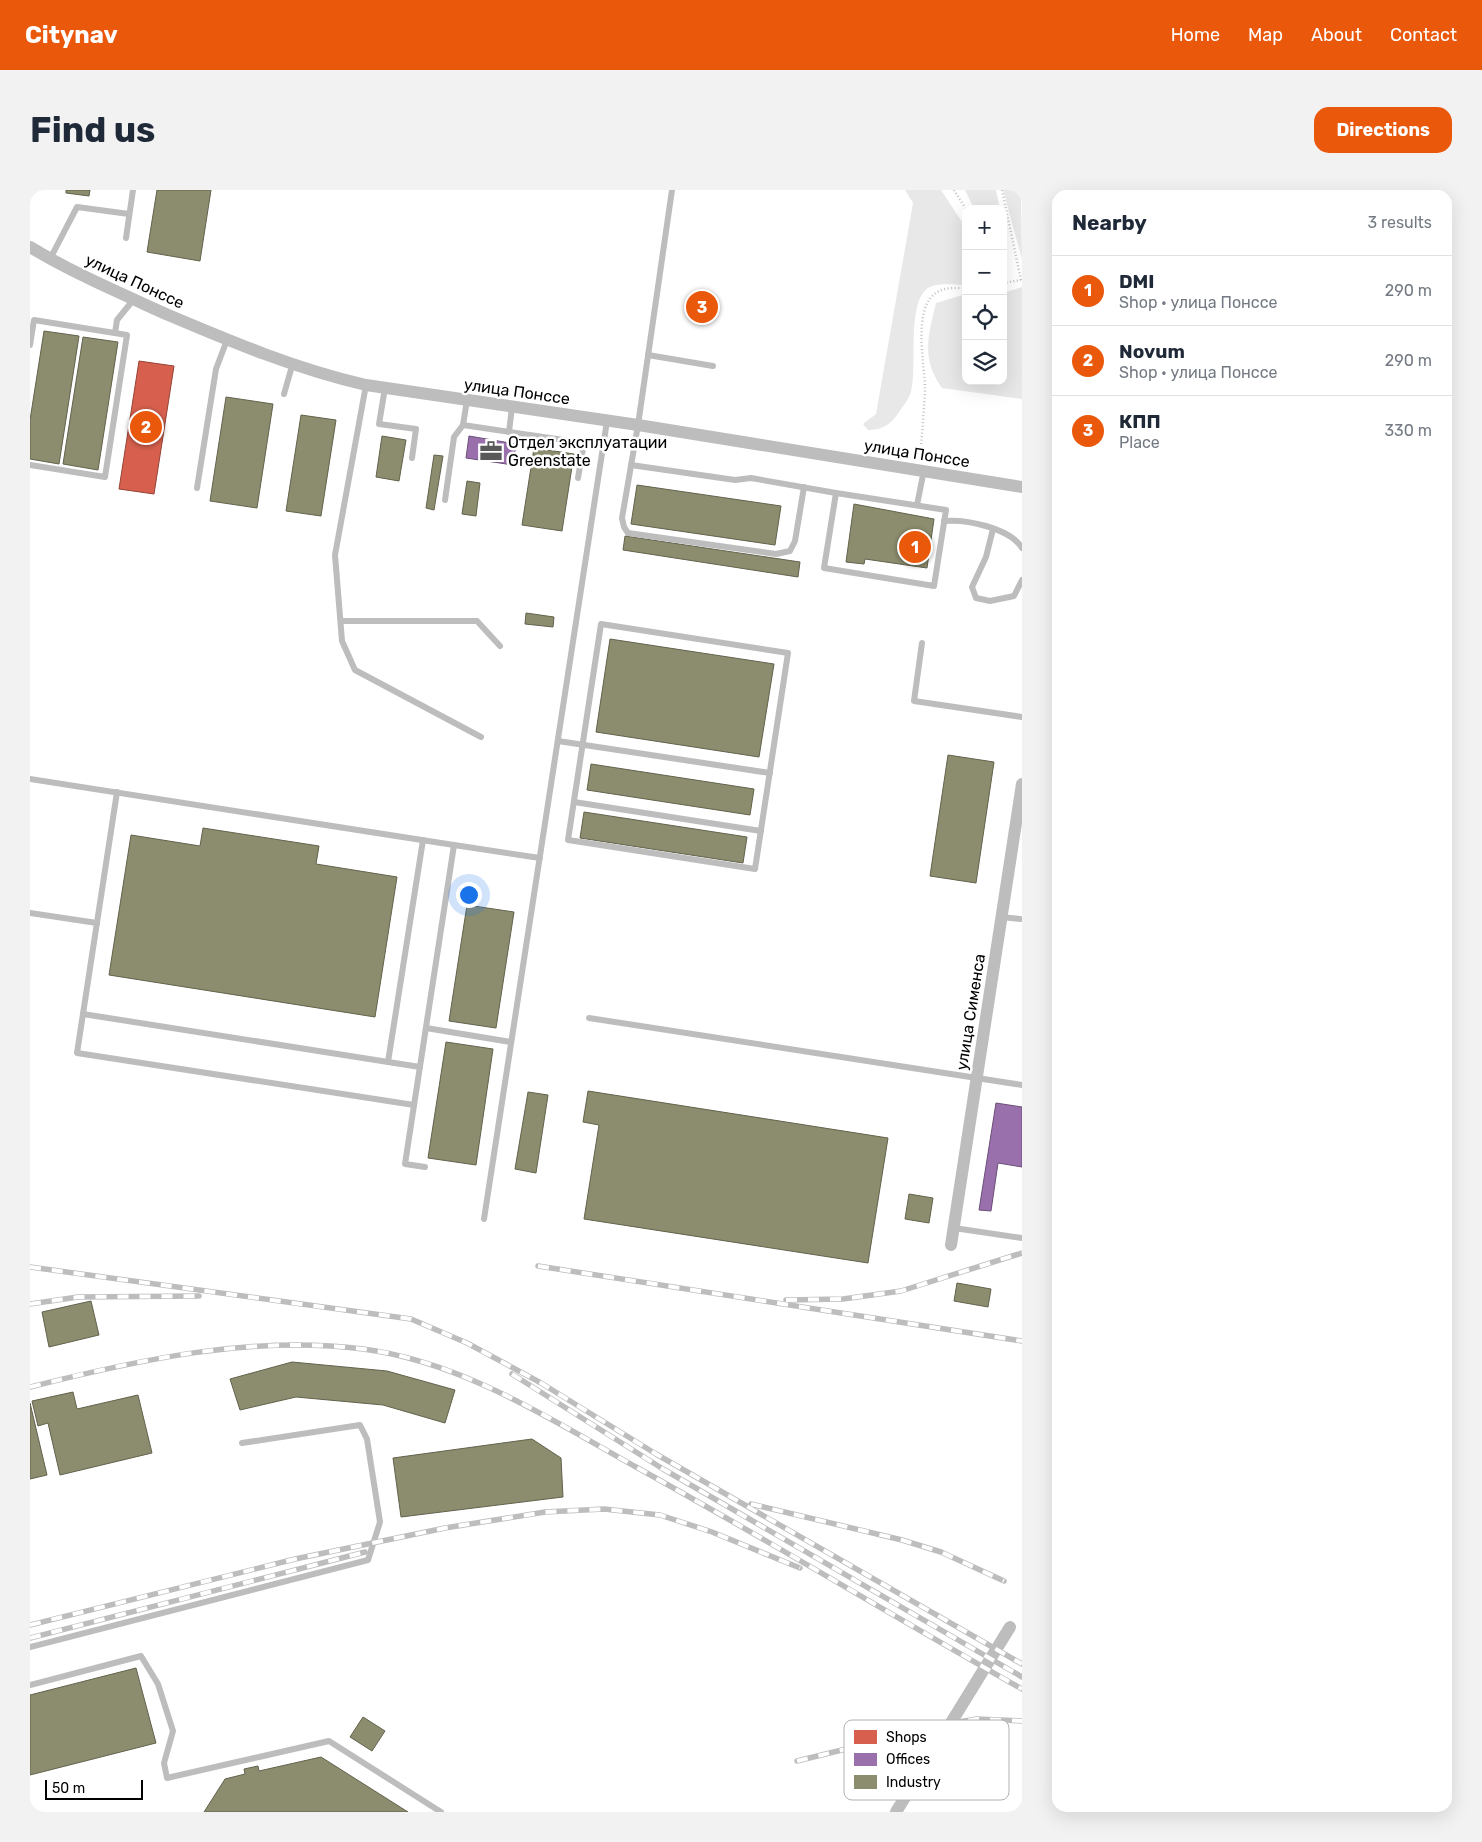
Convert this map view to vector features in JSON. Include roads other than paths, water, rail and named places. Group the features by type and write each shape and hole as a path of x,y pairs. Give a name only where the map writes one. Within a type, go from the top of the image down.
{"street":[{"name":"улица Понссе","path":"30,248 134,299 227,340 292,366 366,385 638,425 1022,487"},
{"name":"улица Сименса","path":"950,1245 1022,784"},
{"path":"953,1720 1010,1627"},
{"path":"896,1812 903,1800"}],"lane":[{"path":"126,238 133,190"},
{"path":"672,190 638,425 622,518 624,527 628,533 776,554 790,551 795,541 804,487"},
{"path":"50,259 76,207 129,214"},
{"path":"115,333 117,320 134,299"},
{"path":"30,345 34,320 127,335 105,477 30,465"},
{"path":"197,488 216,369 227,340"},
{"path":"648,355 713,366"},
{"path":"284,394 292,366"},
{"path":"366,385 335,555 342,621 342,641 355,670 481,737"},
{"path":"384,388 379,424 416,429 412,458"},
{"path":"445,500 454,437 463,425 467,400"},
{"path":"509,432 512,407"},
{"path":"484,1219 607,421"},
{"path":"463,425 584,443 578,478"},
{"path":"631,465 734,480 751,478 946,510 934,586 824,568 836,493"},
{"path":"917,505 921,470"},
{"path":"944,521 960,519 993,529 1017,540 1022,548"},
{"path":"993,529 986,557 972,588 976,598 990,601 1014,596 1022,580"},
{"path":"342,621 477,621 500,646"},
{"path":"601,624 788,653 755,869 568,840 582,745 601,624"},
{"path":"922,643 914,701 1022,717"},
{"path":"558,741 770,773"},
{"path":"30,779 540,858"},
{"path":"117,792 77,1053 414,1105"},
{"path":"574,802 761,831"},
{"path":"388,1062 423,840"},
{"path":"425,1167 405,1164 454,845"},
{"path":"30,913 97,923"},
{"path":"1001,917 1020,919"},
{"path":"83,1014 420,1067"},
{"path":"589,1018 1022,1085"},
{"path":"426,1028 511,1042"},
{"path":"954,1228 1022,1238"},
{"path":"30,1647 368,1560 380,1522 367,1439 360,1425 242,1443"},
{"path":"30,1684 141,1656 158,1684 173,1731 164,1763 167,1778 328,1741 441,1812"}],"railway":[{"path":"786,1300 843,1299 901,1291 1022,1253"},
{"path":"538,1266 1022,1341"},
{"path":"30,1267 411,1319 467,1343 541,1383 656,1454 1022,1664"},
{"path":"30,1304 78,1297 199,1296"},
{"path":"30,1387 153,1359 237,1348 279,1345 363,1349 400,1356 436,1366 471,1379 538,1412 1022,1689"},
{"path":"512,1374 663,1469 1022,1677"},
{"path":"751,1504 902,1540 941,1552 1004,1581"},
{"path":"30,1625 295,1559 445,1528 545,1512 604,1509 660,1515 712,1532 800,1568"},
{"path":"30,1638 365,1552"},
{"path":"971,1720 1000,1720"},
{"path":"1009,1720 1022,1721"},
{"path":"797,1761 844,1749"}],"place":[{"name":"КПП","path":"702,307"},
{"name":"Novum","path":"146,427"},
{"name":"Отдел эксплуатации Greenstate","path":"491,451"},
{"name":"DMI","path":"915,547"}]}
